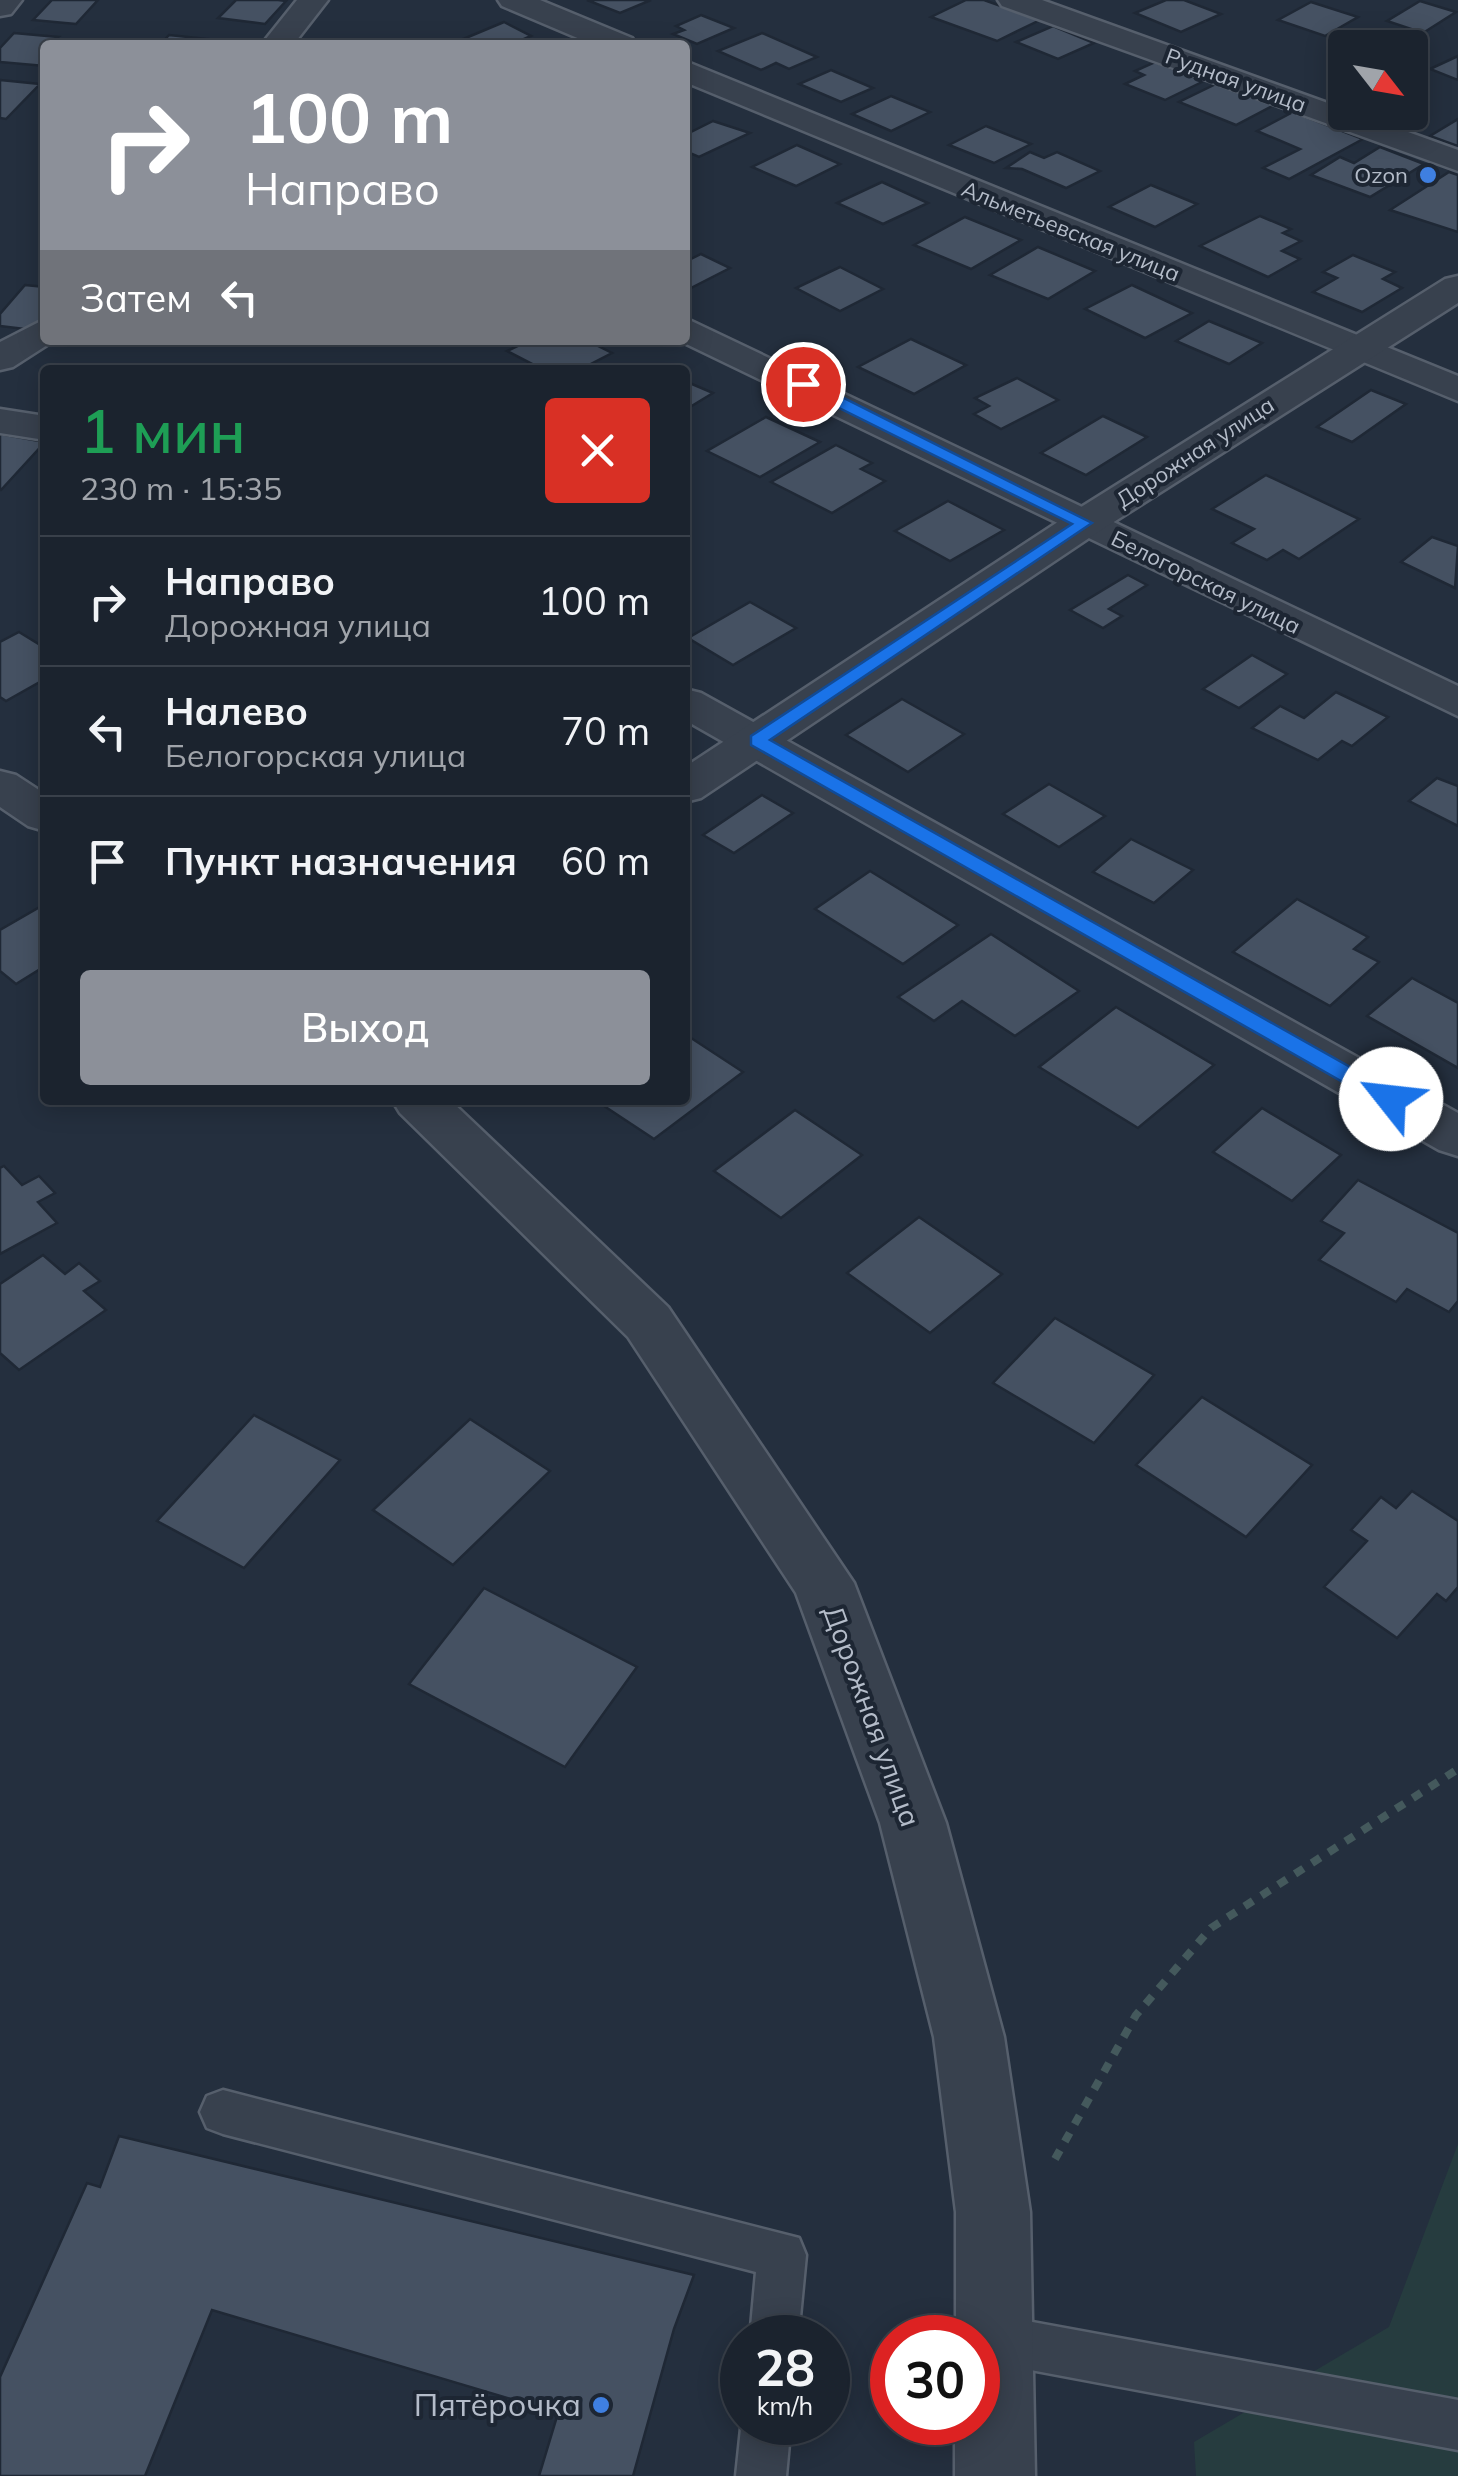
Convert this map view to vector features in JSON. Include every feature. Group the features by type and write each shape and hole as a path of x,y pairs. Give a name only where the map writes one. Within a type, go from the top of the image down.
{"street":[{"path":"0,7 6,0"},
{"path":"281,40 313,0"},
{"path":"513,0 610,40"},
{"name":"Рудная улица","path":"1014,0 1458,161"},
{"name":"Альметьевская улица","path":"690,73 1458,390"},
{"name":"Дорожная улица","path":"690,785 1084,523 1458,287"},
{"name":"Белогорская улица","path":"690,331 1458,703"},
{"path":"0,359 40,333"},
{"path":"0,421 40,427"},
{"path":"690,705 1458,1137"},
{"path":"0,785 40,813"},
{"name":"Дорожная улица","path":"423,1105 648,1322 823,1583 914,1823 969,2037 993,2212 994,2315"},
{"name":"Дорожная улица","path":"995,2445 995,2476"}],"lane":[{"path":"223,2112 782,2255 776,2315"},
{"path":"1000,2340 1458,2424"},
{"path":"761,2476 764,2445"}],"path":[{"path":"1047,2174 1136,2015 1212,1928 1458,1769"}],"green space":[{"path":"1458,2144 1458,2476 1196,2476 1194,2442 1389,2327"}],"building":[{"path":"52,0 98,0 76,24 33,20"},
{"path":"236,0 286,1 265,24 218,18"},
{"path":"587,0 651,0 620,13"},
{"path":"966,0 984,0 1040,20 997,41 931,17"},
{"path":"1166,0 1184,0 1221,14 1181,32 1135,13"},
{"path":"1420,1 1456,12 1428,30 1387,21"},
{"path":"1311,2 1358,17 1328,30 1325,36 1278,20"},
{"path":"701,15 734,28 697,44 673,34 684,30 676,26"},
{"path":"504,22 531,36 522,40 461,40"},
{"path":"1053,26 1094,43 1058,59 1016,42"},
{"path":"14,33 58,37 40,40 40,66 0,62 0,48"},
{"path":"762,33 817,57 789,69 776,63 761,70 718,51"},
{"path":"169,35 216,40 164,40"},
{"path":"1458,56 1458,80 1430,69"},
{"path":"1155,62 1204,81 1165,100 1125,84 1144,75 1135,71"},
{"path":"831,70 873,88 841,102 799,84"},
{"path":"0,80 40,84 6,119 0,118"},
{"path":"1220,82 1276,104 1236,125 1179,102"},
{"path":"891,96 930,112 891,131 852,114"},
{"path":"1293,112 1328,126 1328,130 1363,139 1289,179 1263,168 1300,149 1257,131"},
{"path":"1458,119 1458,146 1430,136"},
{"path":"713,121 750,133 699,157 690,153 690,132"},
{"path":"986,126 1031,144 994,163 949,145"},
{"path":"797,145 840,164 796,186 752,167"},
{"path":"1380,147 1424,164 1370,197 1311,175 1340,157 1354,163"},
{"path":"1030,152 1044,158 1057,152 1100,171 1066,188 1022,169 1006,168"},
{"path":"1449,172 1458,175 1458,232 1390,210"},
{"path":"882,182 928,203 883,224 837,203"},
{"path":"1151,185 1197,204 1155,227 1109,207"},
{"path":"1260,216 1291,229 1283,233 1301,241 1282,251 1300,259 1268,277 1200,246"},
{"path":"965,217 1021,240 971,269 914,245"},
{"path":"1038,247 1095,271 1048,299 990,275"},
{"path":"701,254 730,268 690,288 690,260"},
{"path":"1353,255 1395,272 1383,279 1402,288 1362,312 1313,292 1337,278 1323,272"},
{"path":"840,267 883,289 840,311 796,288"},
{"path":"25,285 40,286 40,321 33,330 0,326 0,314"},
{"path":"1132,285 1192,313 1145,338 1085,309"},
{"path":"1209,321 1262,343 1229,364 1176,341"},
{"path":"911,339 966,365 914,394 858,367"},
{"path":"520,345 596,345 612,353 589,365 534,365 507,351"},
{"path":"1017,378 1058,400 1001,429 974,414 989,406 975,398"},
{"path":"690,383 713,393 690,407"},
{"path":"1371,390 1406,404 1352,442 1317,427"},
{"path":"1103,416 1147,437 1086,475 1041,453"},
{"path":"766,417 820,442 760,477 707,451"},
{"path":"0,434 40,441 40,447 0,490"},
{"path":"836,445 872,463 861,469 885,481 832,513 771,482"},
{"path":"1266,475 1359,519 1299,559 1283,550 1267,560 1232,543 1254,529 1212,509"},
{"path":"948,501 1004,530 950,561 895,531"},
{"path":"1432,537 1458,546 1455,588 1401,562"},
{"path":"1128,575 1147,585 1109,609 1122,616 1103,628 1070,610"},
{"path":"750,602 796,628 733,665 690,637"},
{"path":"19,632 40,645 40,682 6,701 0,697 0,642"},
{"path":"1252,655 1287,674 1239,708 1203,689"},
{"path":"1336,692 1388,717 1352,746 1342,741 1318,760 1252,728 1280,706 1304,718"},
{"path":"902,699 964,734 908,772 846,735"},
{"path":"1437,778 1458,786 1458,826 1409,801"},
{"path":"1049,784 1105,816 1059,847 1003,814"},
{"path":"762,795 793,813 734,853 703,835"},
{"path":"1131,839 1193,870 1154,903 1093,872"},
{"path":"870,871 958,925 903,964 815,909"},
{"path":"1297,899 1368,937 1354,949 1379,962 1330,1006 1233,952"},
{"path":"40,907 40,969 16,984 0,971 0,930"},
{"path":"991,934 1079,991 1015,1036 962,1001 934,1021 898,997"},
{"path":"1412,978 1458,1003 1458,1068 1367,1016"},
{"path":"1116,1007 1214,1065 1138,1128 1039,1067"},
{"path":"690,1037 743,1072 654,1139 603,1105 690,1105"},
{"path":"1262,1108 1341,1155 1292,1201 1213,1152"},
{"path":"795,1110 862,1155 781,1218 714,1171"},
{"path":"4,1166 22,1185 39,1176 55,1193 38,1202 57,1223 0,1254 0,1168"},
{"path":"1358,1180 1458,1233 1458,1301 1449,1312 1407,1289 1396,1302 1319,1260 1344,1233 1321,1221"},
{"path":"919,1217 1002,1274 930,1333 847,1273"},
{"path":"43,1255 65,1274 79,1263 100,1281 84,1291 106,1310 19,1370 0,1353 0,1284"},
{"path":"1055,1318 1154,1375 1094,1443 993,1383"},
{"path":"1202,1397 1312,1465 1246,1537 1136,1465"},
{"path":"254,1415 340,1460 244,1568 157,1521"},
{"path":"470,1419 550,1471 453,1565 373,1510"},
{"path":"1412,1491 1458,1521 1458,1587 1446,1601 1437,1594 1397,1638 1324,1587 1367,1541 1351,1530 1381,1497 1396,1508"},
{"path":"484,1588 637,1667 565,1767 409,1684"},
{"path":"119,2136 694,2275 674,2329 633,2476 539,2476 558,2413 212,2310 145,2476 0,2476 0,2377 87,2183 100,2187"}],"place":[{"name":"Ozon","path":"1428,175"},
{"name":"Пятёрочка","path":"601,2405"}],"route":[{"path":"803,384 1084,523 757,740 1391,1099"}]}
